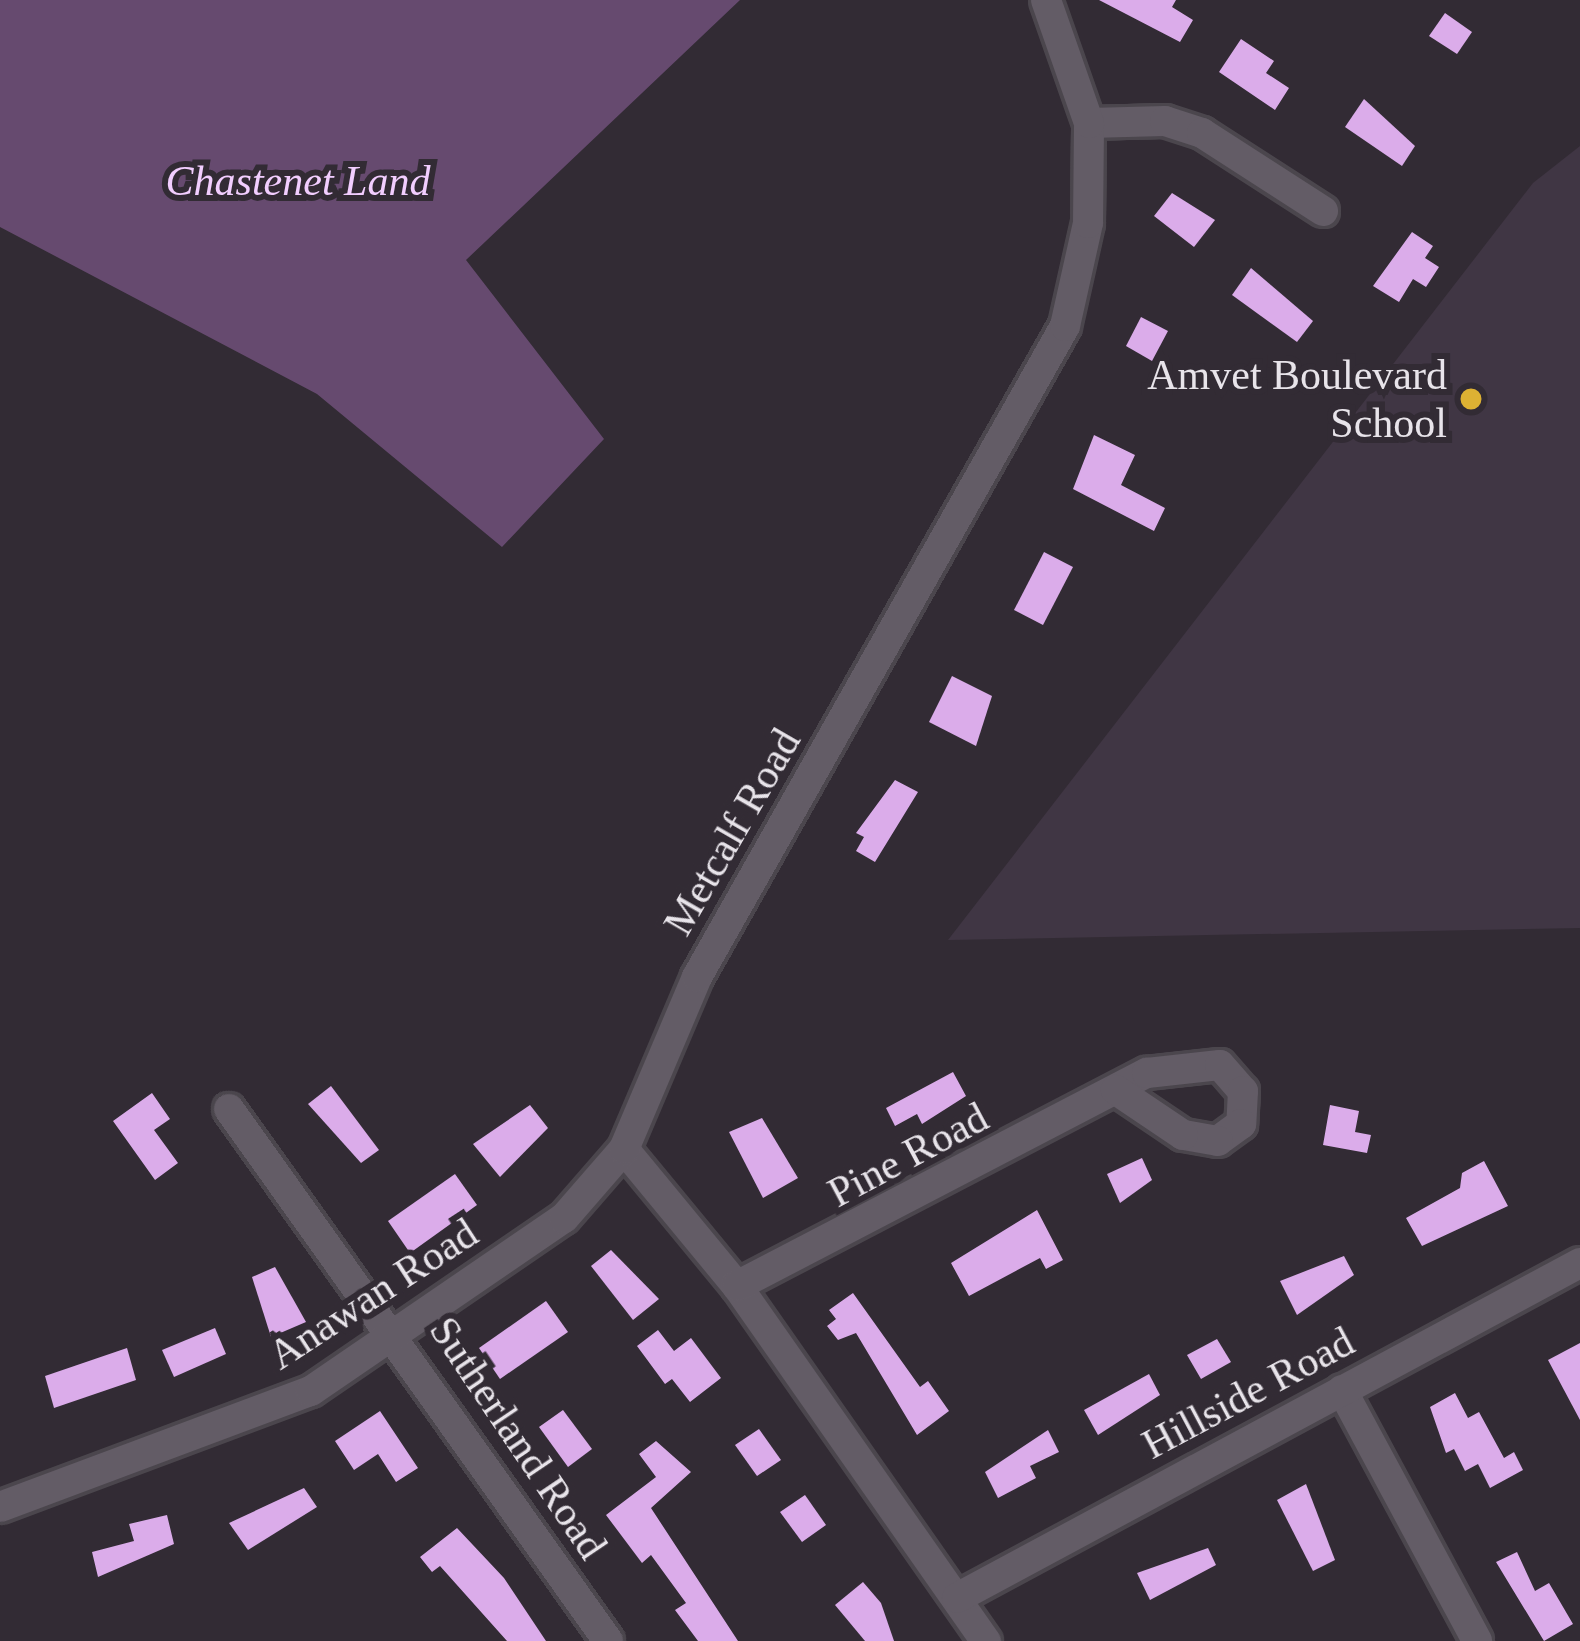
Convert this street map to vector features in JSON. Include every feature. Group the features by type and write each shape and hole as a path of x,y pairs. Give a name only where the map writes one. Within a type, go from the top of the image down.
{"street":[{"name":"Metcalf Road","path":"624,1149 697,976 1065,326 1088,223 1089,123 1046,0"},
{"path":"1089,123 1165,121 1202,133 1322,211"},
{"name":"Pine Road","path":"737,1286 1116,1090"},
{"name":"Sutherland Road","path":"229,1109 400,1336 608,1641"},
{"path":"624,1149 737,1286 986,1641"},
{"name":"Anawan Road","path":"0,1507 265,1412 400,1336 564,1218 624,1149"},
{"name":"Hillside Road","path":"957,1598 1580,1263"},
{"path":"1342,1390 1477,1641"}],"shaded area":[{"name":"Amvet Boulevard School","path":"1580,146 1580,928 948,940 1533,183"}],"green space":[{"name":"Chastenet Land","path":"0,0 740,0 466,260 604,439 502,547 317,394 0,227"}],"building":[{"path":"1099,0 1176,0 1172,7 1193,20 1180,42"},
{"path":"1445,13 1472,32 1457,54 1429,36"},
{"path":"1241,39 1274,61 1266,73 1289,88 1275,110 1219,72"},
{"path":"1364,99 1415,146 1402,166 1345,127"},
{"path":"1172,193 1215,220 1194,247 1154,216"},
{"path":"1412,232 1433,246 1425,258 1439,267 1426,287 1413,279 1399,302 1373,286"},
{"path":"1251,268 1313,321 1297,342 1232,295"},
{"path":"1141,317 1168,331 1152,361 1126,346"},
{"path":"1094,435 1135,455 1121,485 1165,508 1154,531 1073,489"},
{"path":"1044,552 1073,567 1043,625 1014,610"},
{"path":"952,676 992,696 976,746 929,722"},
{"path":"895,780 918,792 875,862 856,851 864,837 856,833"},
{"path":"953,1072 966,1096 922,1124 917,1114 895,1126 886,1108"},
{"path":"331,1086 379,1150 361,1163 308,1104"},
{"path":"152,1093 170,1119 154,1130 178,1163 155,1180 113,1121"},
{"path":"530,1105 548,1128 500,1177 473,1144"},
{"path":"1330,1105 1359,1111 1355,1132 1371,1135 1367,1153 1323,1145"},
{"path":"762,1118 798,1178 763,1198 729,1132"},
{"path":"1142,1158 1152,1180 1120,1203 1107,1174"},
{"path":"1484,1161 1508,1206 1422,1246 1406,1218 1460,1188 1462,1173"},
{"path":"455,1174 477,1205 410,1253 388,1221"},
{"path":"1037,1210 1063,1260 1046,1269 1040,1258 969,1296 951,1263"},
{"path":"611,1250 659,1299 633,1320 591,1266"},
{"path":"1344,1256 1354,1275 1297,1315 1280,1281"},
{"path":"275,1267 306,1322 271,1337 252,1277"},
{"path":"853,1293 920,1387 928,1381 949,1411 917,1435 856,1333 838,1340 827,1326 836,1319 829,1310"},
{"path":"546,1301 568,1332 500,1379 479,1348"},
{"path":"215,1328 226,1354 174,1377 162,1350"},
{"path":"658,1330 674,1351 691,1338 721,1378 690,1402 672,1379 665,1384 637,1346"},
{"path":"1217,1339 1231,1362 1201,1379 1187,1355"},
{"path":"1580,1343 1580,1420 1548,1360"},
{"path":"127,1348 136,1380 54,1408 45,1376"},
{"path":"1149,1374 1160,1395 1098,1435 1084,1410"},
{"path":"1455,1393 1468,1418 1479,1412 1504,1458 1514,1452 1523,1470 1490,1488 1478,1464 1465,1471 1454,1449 1446,1453 1430,1407"},
{"path":"563,1410 592,1449 568,1467 539,1427"},
{"path":"380,1411 418,1468 396,1482 378,1454 354,1470 335,1441"},
{"path":"759,1429 781,1460 757,1476 735,1445"},
{"path":"1048,1430 1059,1452 1030,1466 1036,1478 998,1498 985,1472"},
{"path":"656,1441 691,1472 651,1508 738,1641 698,1641 675,1610 686,1603 651,1555 642,1563 606,1515 656,1477 639,1454"},
{"path":"1306,1484 1335,1560 1313,1571 1277,1500"},
{"path":"304,1488 317,1507 248,1550 229,1523"},
{"path":"805,1495 826,1525 802,1542 780,1512"},
{"path":"167,1515 174,1544 98,1577 92,1552 134,1541 129,1524"},
{"path":"457,1528 504,1578 546,1641 507,1641 440,1566 432,1572 420,1557"},
{"path":"1208,1548 1216,1565 1150,1600 1137,1573"},
{"path":"1517,1552 1535,1591 1549,1583 1573,1624 1544,1641 1496,1562"},
{"path":"863,1582 881,1603 894,1641 865,1641 835,1605"}],"place":[{"name":"Amvet Boulevard School","path":"1471,399"}]}
